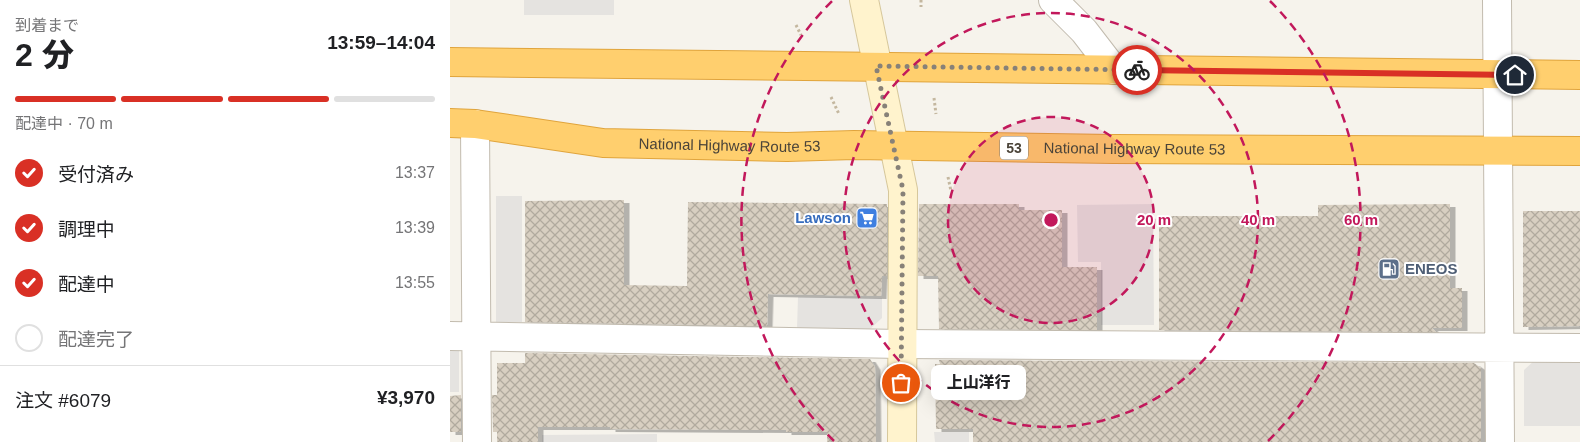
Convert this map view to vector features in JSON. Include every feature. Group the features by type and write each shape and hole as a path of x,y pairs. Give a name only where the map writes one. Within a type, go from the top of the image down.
{"highway":[{"path":"450,62 1580,75"},
{"name":"National Highway Route 53","path":"463,124 603,143 787,147 893,146 1499,152 1580,151"}],"street":[{"path":"864,0 876,66 903,190 902,442"},
{"path":"1053,0 1084,31 1114,70"},
{"path":"1497,0 1500,442"},
{"path":"463,124 462,337 477,442"},
{"path":"462,337 901,344 1580,348"}],"path":[{"path":"921,0 921,7"},
{"path":"796,25 854,146"},
{"path":"929,68 950,191"}],"shaded area":[{"path":"524,0 614,0 614,15 524,15"},
{"path":"496,196 522,196 522,322 496,322"},
{"path":"1153,204 1154,325 1101,325 1101,262 1078,262 1077,205"},
{"path":"798,297 882,298 882,318 869,330 797,329"},
{"path":"450,350 459,350 459,392 450,392"},
{"path":"1580,358 1580,426 1524,426 1524,370 1536,359"},
{"path":"934,432 969,432 969,442 935,442"},
{"path":"657,434 657,442 542,442 542,435"}],"building":[{"path":"624,200 624,285 687,286 688,202 887,204 887,276 882,276 881,296 768,294 767,326 525,322 525,201"},
{"path":"919,204 1019,204 1019,210 1062,210 1062,267 1097,267 1097,330 939,329 938,276 918,276"},
{"path":"1450,204 1450,288 1462,288 1462,328 1432,328 1436,332 1159,330 1159,216 1318,216 1318,205"},
{"path":"1523,211 1580,211 1580,326 1523,327"},
{"path":"525,353 870,359 875,367 876,442 827,442 827,432 786,432 786,430 538,427 538,442 497,442 497,432 493,432 492,395 497,395 497,363 525,363"},
{"path":"939,360 1474,363 1481,368 1481,442 973,442 973,429 936,429 935,364 940,364"},
{"path":"461,395 461,432 450,432 450,396"}],"way so far":[{"path":"901,383 903,190 876,66 1137,70"}],"place":[{"name":"Lawson","path":"867,218"},
{"name":"ENEOS","path":"1389,269"},
{"name":"上山洋行","path":"901,383"}],"route":[{"path":"1137,70 1515,75"}]}
